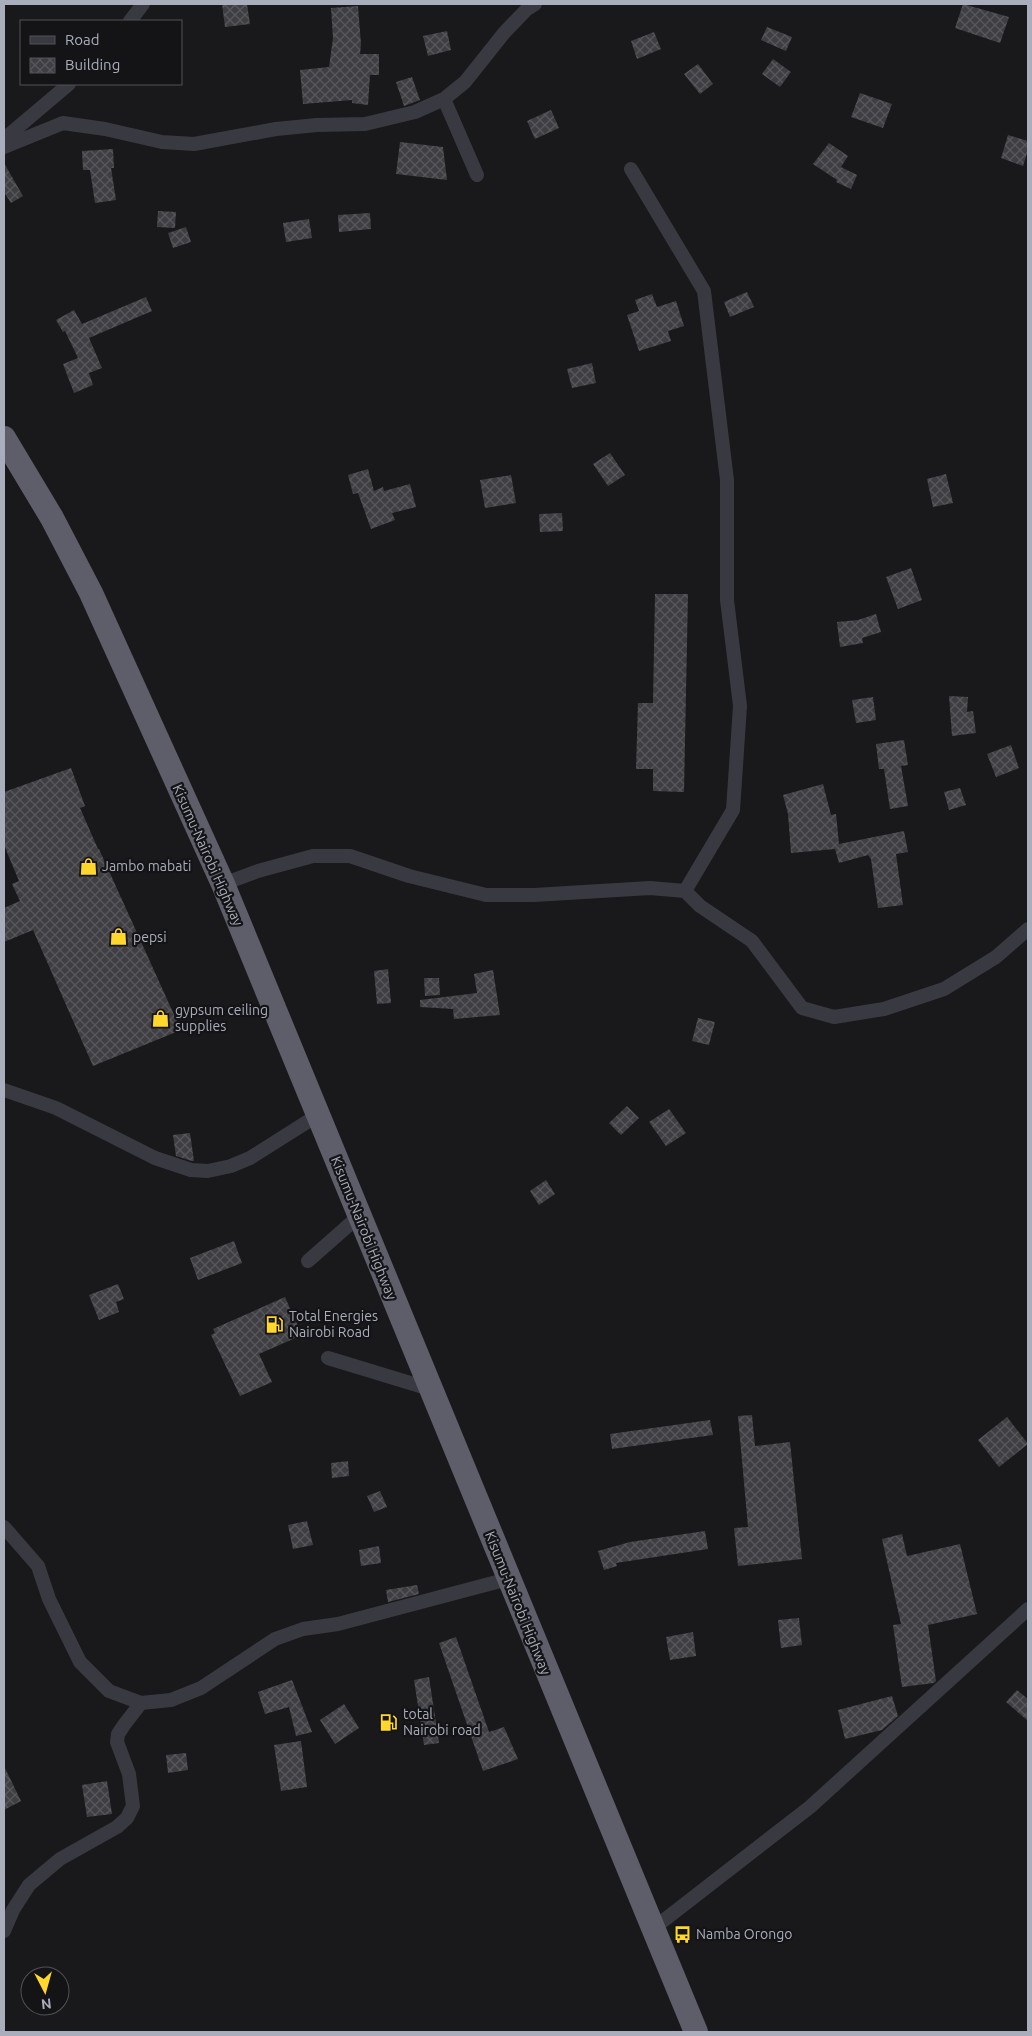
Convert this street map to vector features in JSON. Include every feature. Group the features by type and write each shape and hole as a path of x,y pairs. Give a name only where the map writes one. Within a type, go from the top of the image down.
{"highway":[{"name":"Kisumu-Nairobi Highway","path":"4,438 52,518 90,593 223,884 696,2032"}],"street":[{"path":"131,20 143,4"},
{"path":"4,147 63,123 105,128 162,142 194,144 276,129 317,125 365,124 415,112 444,99 465,82 504,33 527,9 535,4"},
{"path":"4,139 68,85"},
{"path":"444,99 477,175"},
{"path":"631,168 704,291 727,480 727,600 740,706 733,810 685,891"},
{"path":"223,884 313,856 350,856 409,876 486,895 534,895 650,888 685,891 700,906 752,940 802,1008 834,1017 884,1009 944,988 996,957 1028,929"},
{"path":"4,1090 56,1108 155,1158 191,1170 208,1171 231,1166 250,1158 318,1115"},
{"path":"308,1261 359,1216"},
{"path":"328,1358 430,1389"},
{"path":"4,1527 38,1566 49,1599 80,1662 109,1691 141,1703 171,1700 201,1688 275,1639 303,1629 338,1624 508,1579"},
{"path":"654,1928 810,1807 1028,1609"},
{"path":"4,1931 13,1910 29,1885 60,1859 117,1827 127,1818 133,1806 129,1774 117,1742 118,1734 141,1703"}],"building":[{"path":"222,4 247,4 250,24 225,27"},
{"path":"963,4 1009,17 1000,43 955,28"},
{"path":"358,6 360,54 379,54 379,75 370,75 368,105 352,103 352,100 303,104 300,70 329,67 333,38 331,8"},
{"path":"767,27 792,37 786,51 761,40"},
{"path":"447,31 451,50 428,56 423,36"},
{"path":"654,32 661,49 637,59 631,41"},
{"path":"773,59 791,72 780,87 762,74"},
{"path":"698,64 713,84 700,94 684,74"},
{"path":"412,77 420,100 404,106 396,82"},
{"path":"860,93 892,104 883,128 851,117"},
{"path":"551,110 559,128 535,139 527,121"},
{"path":"1008,135 1028,141 1028,150 1023,166 1001,158"},
{"path":"400,142 443,147 447,180 396,174"},
{"path":"829,143 848,156 841,167 857,175 851,189 836,182 837,180 813,164"},
{"path":"113,149 114,168 111,168 116,200 95,203 90,170 83,170 82,151"},
{"path":"4,163 23,196 11,203 4,192"},
{"path":"158,211 176,212 175,228 157,227"},
{"path":"370,213 371,229 339,232 338,215"},
{"path":"309,219 312,238 286,242 283,223"},
{"path":"186,227 191,242 173,248 168,233"},
{"path":"747,292 754,307 730,317 724,302"},
{"path":"652,294 657,307 676,301 684,326 668,331 671,341 639,351 627,315 639,311 635,300"},
{"path":"146,297 152,311 89,338 102,368 89,373 93,385 74,393 63,364 78,358 65,331 63,332 56,320 74,310 82,324"},
{"path":"592,363 596,383 572,388 567,369"},
{"path":"610,453 625,475 608,486 593,464"},
{"path":"368,469 374,491 383,487 384,491 410,484 416,507 392,513 395,520 371,529 358,493 353,494 348,475"},
{"path":"946,474 953,503 933,507 927,479"},
{"path":"511,475 516,503 485,508 480,480"},
{"path":"562,513 563,531 540,532 539,514"},
{"path":"911,568 922,600 898,609 886,577"},
{"path":"655,594 688,594 684,792 653,791 653,769 636,769 638,703 653,703"},
{"path":"876,614 881,632 862,638 863,643 840,647 837,622 858,620"},
{"path":"949,696 968,697 967,712 973,711 976,733 952,736"},
{"path":"873,697 876,720 856,723 852,700"},
{"path":"904,740 908,765 901,766 908,806 890,809 884,769 879,769 876,744"},
{"path":"1011,745 1019,768 996,777 987,754"},
{"path":"71,768 85,806 80,808 181,1030 93,1066 33,930 4,942 4,908 20,901 12,884 19,881 4,845 4,792"},
{"path":"823,784 831,815 836,814 839,844 904,831 908,852 896,854 903,905 878,908 871,859 868,855 839,863 835,849 791,853 788,814 783,795"},
{"path":"960,788 966,805 949,810 944,792"},
{"path":"388,969 391,1003 377,1004 374,971"},
{"path":"493,970 500,1015 454,1019 453,1009 420,1007 420,1000 477,993 474,974"},
{"path":"424,978 439,978 440,995 425,996"},
{"path":"698,1018 715,1022 709,1045 692,1041"},
{"path":"627,1106 639,1118 621,1135 609,1123"},
{"path":"669,1109 686,1133 666,1146 649,1122"},
{"path":"190,1133 194,1161 176,1156 173,1135"},
{"path":"546,1180 555,1194 539,1205 530,1191"},
{"path":"234,1241 242,1263 198,1280 190,1258"},
{"path":"118,1284 124,1299 116,1302 119,1312 99,1320 89,1295"},
{"path":"285,1297 302,1335 259,1354 272,1382 240,1396 211,1335 215,1333 213,1329"},
{"path":"752,1415 755,1446 790,1442 802,1559 738,1566 734,1528 748,1527 738,1416"},
{"path":"1007,1417 1028,1444 999,1467 978,1440"},
{"path":"710,1420 713,1435 612,1449 610,1434"},
{"path":"348,1461 349,1476 332,1478 331,1463"},
{"path":"380,1491 387,1507 374,1512 367,1496"},
{"path":"307,1521 313,1545 293,1549 288,1525"},
{"path":"705,1531 708,1549 616,1563 617,1566 604,1570 598,1551 630,1542"},
{"path":"902,1534 907,1556 960,1544 977,1614 928,1625 936,1681 934,1683 902,1687 893,1625 901,1624 882,1539"},
{"path":"379,1546 381,1563 361,1566 359,1550"},
{"path":"417,1585 419,1594 388,1602 386,1590"},
{"path":"799,1618 802,1645 781,1648 778,1620"},
{"path":"693,1632 696,1656 670,1660 666,1637"},
{"path":"456,1637 489,1732 504,1727 518,1759 483,1771 439,1643"},
{"path":"429,1677 439,1743 424,1745 414,1680"},
{"path":"292,1680 312,1732 296,1736 289,1707 265,1714 258,1692"},
{"path":"1017,1690 1028,1699 1028,1721 1006,1702"},
{"path":"892,1696 898,1716 882,1730 845,1739 838,1710"},
{"path":"344,1704 359,1728 335,1744 320,1720"},
{"path":"301,1741 307,1787 281,1791 274,1745"},
{"path":"186,1753 188,1770 168,1773 166,1755"},
{"path":"4,1766 21,1801 4,1810"},
{"path":"107,1781 112,1814 87,1817 82,1785"}],"place":[{"name":"Jambo mabati","path":"88,866"},
{"name":"pepsi","path":"119,937"},
{"name":"gypsum ceiling supplies","path":"161,1018"},
{"name":"Total Energies Nairobi Road","path":"275,1324"},
{"name":"total Nairobi road","path":"389,1722"},
{"name":"Namba Orongo","path":"682,1934"}]}
